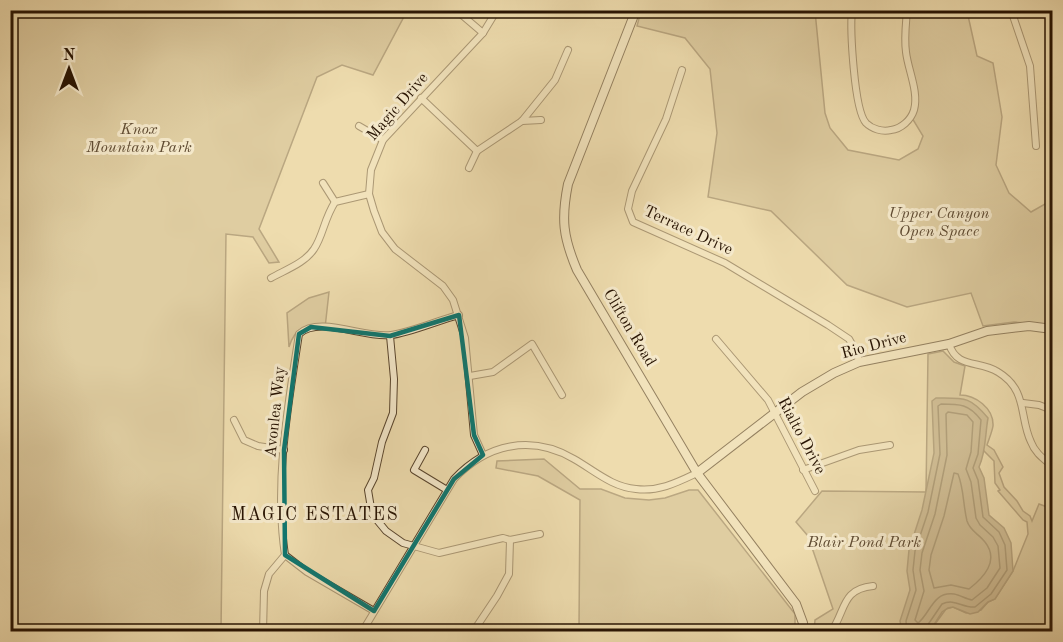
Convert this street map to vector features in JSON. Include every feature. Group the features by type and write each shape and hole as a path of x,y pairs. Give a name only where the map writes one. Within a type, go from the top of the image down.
{"street":[{"path":"456,10 483,33"},
{"name":"Magic Drive","path":"483,455 474,435 465,338 453,300 443,286 395,249 382,232 369,194 371,170 383,140 483,33 497,10"},
{"name":"Clifton Road","path":"636,10 568,184 563,224 567,247 577,270 697,473 796,604 804,632"},
{"path":"852,10 857,105 866,123 873,129 882,131 902,126 911,117 915,107 915,94 906,52 907,10"},
{"path":"1011,10 1030,66 1036,146"},
{"path":"469,168 477,151 522,121 555,80 568,51"},
{"name":"Terrace Drive","path":"682,70 666,119 632,191 628,209 633,222 725,262 828,325 849,339 859,362"},
{"path":"421,98 477,151"},
{"path":"522,121 541,120"},
{"path":"359,126 383,140"},
{"path":"323,183 335,202"},
{"path":"271,278 304,260 314,249 327,214 335,202 369,194"},
{"name":"Avonlea Way","path":"285,555 282,531 284,450 299,334 311,327 390,336 459,315"},
{"name":"Rio Drive","path":"697,473 819,382 859,362 949,344 987,331 1029,326 1053,329"},
{"path":"390,336 394,380 393,413 382,442 374,478 368,490 372,514 386,531 403,543 440,553 503,538 510,540 540,534"},
{"name":"Rialto Drive","path":"716,339 768,400 815,491"},
{"path":"470,376 493,372 532,344 562,395"},
{"path":"949,344 952,354 960,360 999,372 1015,388 1023,403 1028,435 1032,444 1041,457 1053,466"},
{"path":"1023,403 1053,410"},
{"path":"234,420 244,440 258,446 284,450"},
{"path":"803,470 859,450 890,445"},
{"path":"362,632 454,479 468,465 483,455 509,447 540,446 573,458 606,480 637,490 673,485 697,473"},
{"path":"426,450 414,470 447,490"},
{"path":"473,632 509,574 510,540"},
{"path":"263,632 264,591 269,574 285,555 307,572 374,611"},
{"path":"831,632 852,592 861,587 873,586"}],"highlighted area":[{"path":"459,315 474,435 483,455 454,479 374,611 285,555 284,450 299,334 311,327 390,336"}],"green space":[{"name":"Knox Mountain Park","path":"10,11 407,11 373,75 342,65 317,77 259,229 279,262 269,263 253,237 226,234 221,631 11,631"},
{"name":"Upper Canyon Open Space","path":"641,11 815,11 825,113 830,128 848,150 899,160 918,149 923,136 912,118 916,107 907,52 908,11 967,11 977,56 993,63 1002,117 996,165 1009,193 1031,212 1052,200 1052,325 1014,322 983,326 971,293 907,307 847,285 771,211 708,197 717,133 710,69 685,38 637,26"},
{"path":"329,292 325,328 302,328 295,334 289,347 287,313 309,298"},
{"name":"Blair Pond Park","path":"943,351 954,362 965,366 960,395 977,400 987,408 990,414 993,426 987,445 994,450 1003,467 999,473 1004,487 1032,521 1039,504 1050,508 1052,504 1052,631 930,631 946,609 953,607 966,613 981,610 988,602 995,599 1013,571 1028,534 1027,522 998,491 1000,490 995,483 994,461 982,449 913,570 904,629 907,631 814,631 815,620 833,609 808,536 796,522 822,491 926,492 928,354"},
{"path":"544,459 580,489 601,489 625,498 649,500 698,490 795,614 795,631 573,631 579,627 580,500 538,476 496,468 497,461"}],"water":[{"path":"936,398 966,400 988,418 979,467 984,478 989,515 1004,528 1011,543 1013,571 995,599 988,602 978,612 970,614 953,607 948,608 942,612 930,631 902,631 900,621 910,590 907,571 909,550 922,510 934,453 932,401"}],"district":[{"name":"MAGIC ESTATES","path":"315,515"}]}
